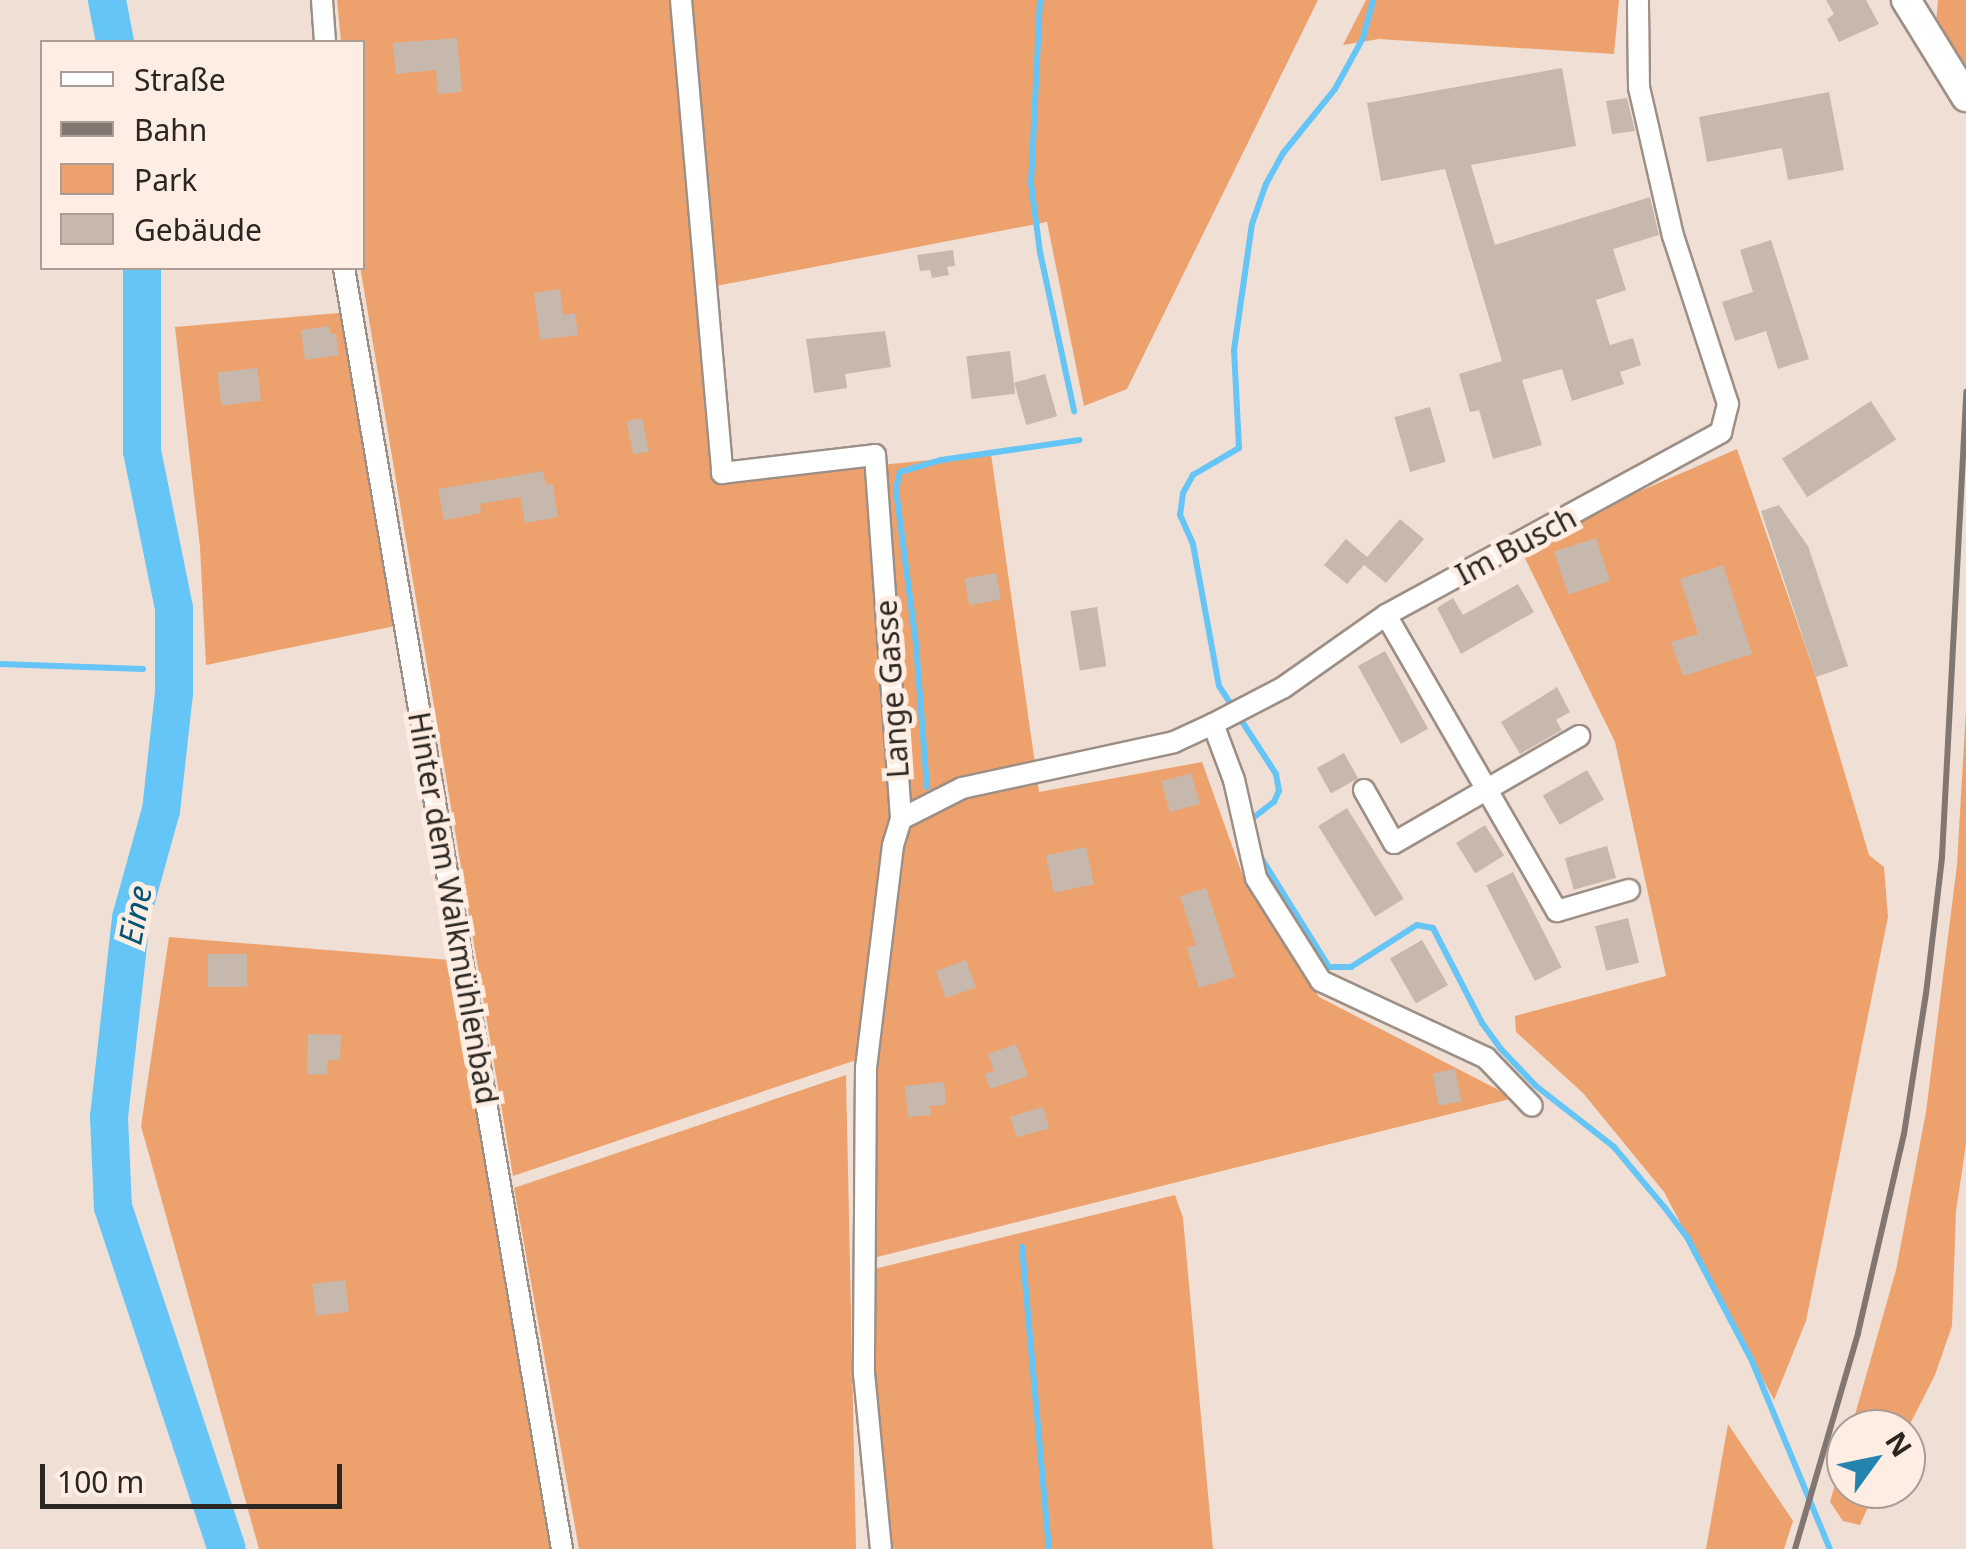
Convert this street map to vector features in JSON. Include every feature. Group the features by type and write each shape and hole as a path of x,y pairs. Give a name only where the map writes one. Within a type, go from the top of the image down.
{"street":[{"path":"322,0 325,40"},
{"name":"Lange Gasse","path":"681,0 722,473 876,455 901,819 893,845 866,1066 864,1373 881,1549"},
{"name":"Im Busch","path":"901,819 962,788 1174,742 1284,688 1386,615 1721,432 1728,404 1674,236 1640,88 1638,0"},
{"path":"1906,0 1966,96"},
{"name":"Hinter dem Walkmühlenbad","path":"344,270 562,1549"},
{"path":"1386,615 1557,912 1629,890"},
{"path":"1226,717 1234,780 1256,878 1321,981 1486,1058 1532,1106"},
{"path":"1364,790 1394,843 1579,736"}],"green space":[{"path":"337,0 1318,0 1127,389 1084,406 1047,222 700,289 718,481 991,454 1039,792 1202,762 1244,879 1319,997 1514,1098 873,1258 874,1054 513,1176 361,272 365,270 365,40 341,40"},
{"path":"1366,0 1619,0 1614,54 1379,39 1343,45"},
{"path":"1938,0 1966,0 1966,76 1936,24"},
{"path":"351,312 405,624 206,665 200,547 175,327"},
{"path":"1737,449 1816,677 1869,855 1884,867 1888,917 1806,1321 1774,1400 1664,1192 1583,1093 1516,1032 1515,1016 1666,976 1615,742 1518,544"},
{"path":"1966,708 1966,1144 1956,1211 1952,1326 1935,1375 1918,1409 1857,1409 1896,1270 1926,1112 1957,865"},
{"path":"169,937 462,961 562,1549 259,1549 141,1126"},
{"path":"846,1075 856,1549 579,1549 514,1188"},
{"path":"1175,1195 1183,1218 1213,1549 881,1549 862,1272"},
{"path":"1728,1424 1793,1521 1784,1549 1706,1549"},
{"path":"1835,1509 1867,1509 1860,1525 1843,1521"}],"building":[{"path":"1826,0 1866,0 1879,24 1839,42 1827,19 1834,14"},
{"path":"457,38 462,92 438,94 436,70 396,74 393,43"},
{"path":"1562,68 1576,146 1471,165 1495,245 1650,197 1659,235 1613,249 1626,290 1596,300 1610,345 1633,338 1641,365 1620,372 1624,384 1572,401 1562,369 1522,380 1542,445 1493,459 1479,410 1470,412 1459,374 1502,361 1445,169 1381,181 1367,103"},
{"path":"1829,92 1844,170 1788,180 1782,148 1707,162 1699,117"},
{"path":"1627,98 1635,131 1612,134 1606,101"},
{"path":"1771,240 1809,359 1778,369 1766,331 1735,341 1722,302 1753,292 1740,250"},
{"path":"953,250 955,266 947,267 949,275 932,278 930,270 920,271 917,255"},
{"path":"560,289 563,315 575,313 578,335 540,340 534,293"},
{"path":"329,326 331,334 336,334 339,355 305,360 301,330"},
{"path":"885,331 891,367 845,374 847,388 814,393 806,339"},
{"path":"1010,351 1015,394 972,399 966,356"},
{"path":"257,368 261,401 221,406 217,373"},
{"path":"1045,374 1057,416 1026,425 1014,383"},
{"path":"1871,401 1896,440 1807,497 1782,459"},
{"path":"1430,407 1446,462 1410,472 1394,417"},
{"path":"642,418 649,451 633,455 626,421"},
{"path":"543,471 546,485 553,484 558,517 525,523 520,497 480,504 481,513 444,520 438,489"},
{"path":"1779,505 1808,546 1848,666 1816,677 1761,511"},
{"path":"1400,519 1424,539 1386,583 1364,565 1347,584 1324,565 1346,539 1367,557"},
{"path":"1596,538 1610,581 1568,594 1554,552"},
{"path":"1723,565 1752,654 1683,676 1671,642 1698,634 1680,579"},
{"path":"996,573 1001,600 969,605 964,579"},
{"path":"1518,584 1534,612 1461,654 1437,608 1453,598 1463,615"},
{"path":"1097,607 1106,666 1080,670 1070,611"},
{"path":"1385,651 1428,729 1401,744 1358,666"},
{"path":"1557,687 1570,712 1556,720 1562,730 1520,754 1501,722"},
{"path":"1344,753 1358,778 1331,793 1317,768"},
{"path":"1587,770 1604,799 1560,825 1543,795"},
{"path":"1191,773 1200,804 1170,812 1161,782"},
{"path":"1347,808 1404,899 1375,917 1318,826"},
{"path":"1485,825 1504,856 1475,874 1456,843"},
{"path":"1607,846 1616,878 1574,890 1565,858"},
{"path":"1086,847 1094,884 1054,893 1046,856"},
{"path":"1513,872 1562,967 1535,981 1486,886"},
{"path":"1206,888 1235,977 1199,988 1187,948 1196,945 1180,896"},
{"path":"1628,918 1639,963 1606,971 1595,926"},
{"path":"1422,940 1448,985 1416,1004 1390,959"},
{"path":"208,954 247,954 247,987 208,987"},
{"path":"966,960 976,987 946,998 936,971"},
{"path":"308,1034 341,1035 340,1060 328,1060 327,1075 307,1074"},
{"path":"1016,1044 1028,1076 990,1089 985,1074 994,1071 988,1054"},
{"path":"1455,1069 1461,1101 1439,1106 1432,1073"},
{"path":"944,1082 946,1105 930,1106 931,1115 908,1117 905,1086"},
{"path":"1043,1107 1049,1128 1016,1138 1010,1116"},
{"path":"345,1280 349,1312 316,1316 312,1284"}],"waterway":[{"name":"Eine","path":"107,0 115,40"},
{"path":"1040,0 1031,183 1040,252 1074,411"},
{"path":"1248,822 1274,802 1279,791 1276,774 1219,686 1193,544 1180,515 1183,493 1193,475 1239,448 1234,350 1252,224 1266,184 1284,152 1335,89 1363,38 1373,0"},
{"name":"Eine","path":"142,270 142,451 174,608 174,693 161,810 131,918 109,1117 113,1207 227,1549"},
{"path":"927,787 916,644 896,489 900,472 941,460 1080,440"},
{"path":"0,664 143,669"},
{"path":"1260,856 1329,967 1351,967 1417,925 1433,928 1482,1023 1500,1048 1536,1086 1614,1147 1665,1208 1688,1239 1752,1361 1830,1549"},
{"path":"1022,1247 1049,1549"}],"railway":[{"path":"1795,1549 1858,1333 1904,1134 1926,994 1942,857 1966,392"}]}
